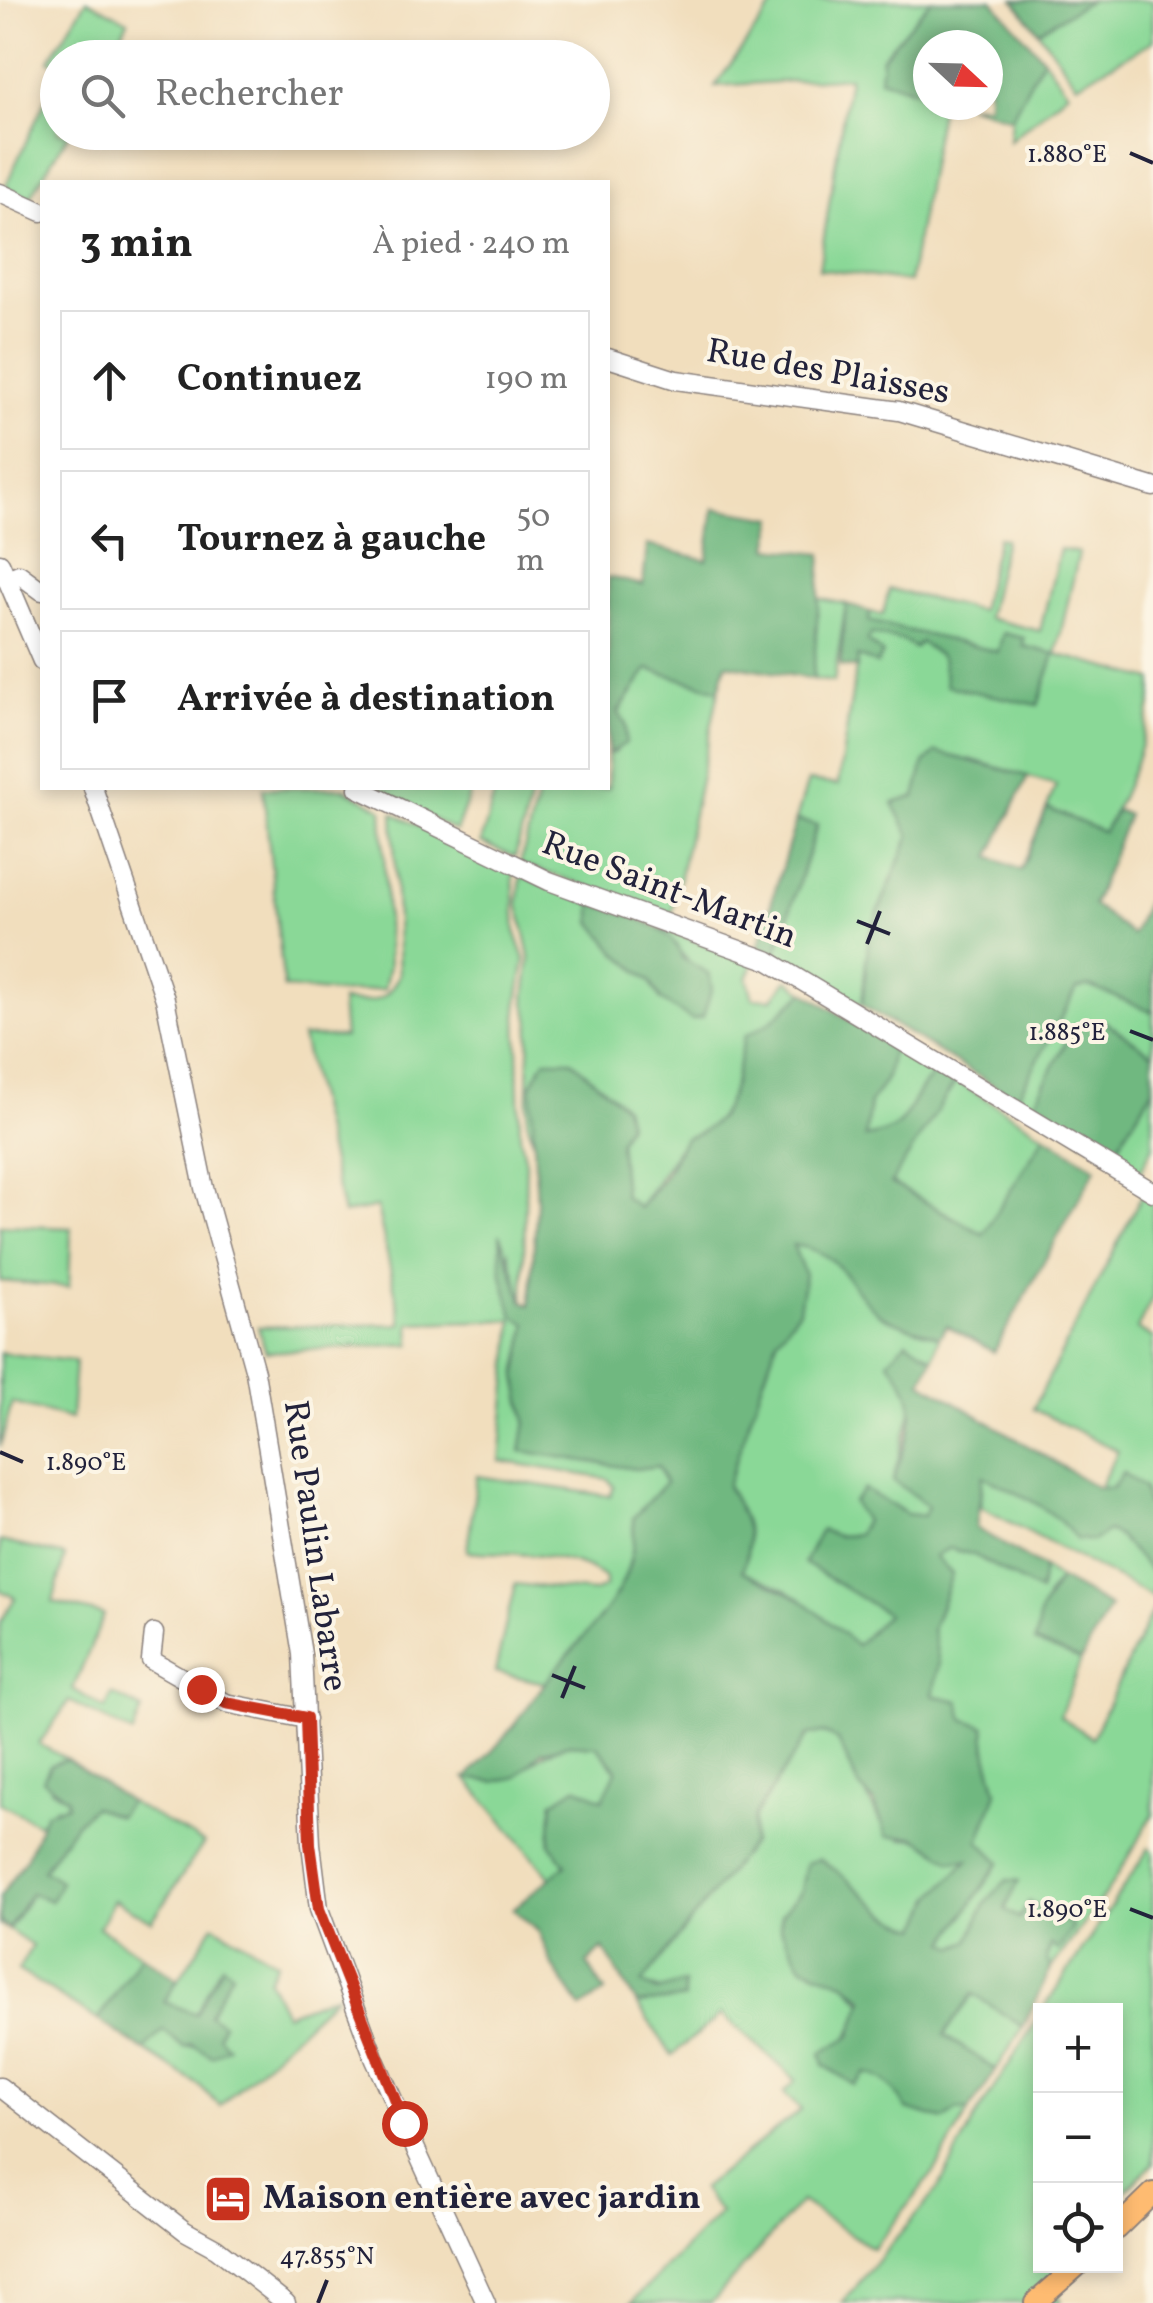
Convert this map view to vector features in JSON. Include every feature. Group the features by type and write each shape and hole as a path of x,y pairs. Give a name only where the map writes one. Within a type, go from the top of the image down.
{"main road":[{"path":"1123,2222 1153,2193"},
{"path":"1035,2303 1069,2273"}],"street":[{"path":"0,193 40,211"},
{"name":"Rue des Plaisses","path":"610,359 676,380 899,411 1153,487"},
{"path":"4,571 19,574 40,589"},
{"path":"4,571 40,657"},
{"name":"Rue Paulin Labarre","path":"94,790 165,998 204,1188 252,1358 286,1547 306,1718 310,1844 319,1909 375,2060 486,2303"},
{"name":"Rue Saint-Martin","path":"362,790 548,880 767,960 1153,1192"},
{"path":"154,1633 151,1660 226,1703 306,1718"},
{"path":"0,2088 185,2232 216,2248 286,2303"}],"green space":[{"path":"87,0 128,21 118,40 62,40"},
{"path":"777,0 931,0 882,57 880,78 913,89 913,120 938,120 909,282 819,269 849,77 715,86"},
{"path":"931,0 992,0 1043,58 1011,118 1003,116 1003,30 913,30 913,89 880,79 882,58"},
{"path":"1014,0 1090,0 1038,31"},
{"path":"1090,0 1153,0 1153,41 1077,84 1038,31"},
{"path":"1043,58 1068,92 1009,141 1011,118"},
{"path":"40,112 40,150 59,150 30,198 5,187"},
{"path":"714,508 774,518 769,548 822,554 813,679 726,664 719,690 648,669 618,712 626,725 626,743 610,753 610,577 643,585 647,545 707,560"},
{"path":"998,537 1005,539 987,618 1040,631 1060,549 1079,553 1056,654 1153,680 1143,737 1129,779 1103,832 1047,808 1056,785 970,759 916,797 894,803 910,836 878,912 866,961 862,1005 776,954 817,826 796,820 808,781 838,785 858,655 877,664 877,648 867,641 872,634 904,641 914,648 921,642 942,658 1038,705 1055,654 1022,646 1004,633 998,652 868,621 870,612 883,615 889,589 980,611"},
{"path":"816,598 846,604 834,682 813,679"},
{"path":"846,604 870,612 869,621 998,652 1003,633 1024,638 1023,646 1055,654 1038,705 946,686 942,658 921,642 914,648 904,641 872,634 867,641 883,654 877,664 858,656 857,668 840,666"},
{"path":"648,669 719,690 672,914 520,864 539,790 610,790 610,754 616,752 626,725 618,713"},
{"path":"936,752 1028,776 990,857 1021,870 1047,808 1103,832 1117,810 1128,815 1093,905 1132,935 1153,887 1153,1012 1089,986 1077,989 1016,1099 862,1005 869,935 910,836 893,803 915,797 924,763"},
{"path":"263,790 347,790 382,809 389,965 384,989 340,993 284,988"},
{"path":"375,790 471,790 456,831"},
{"path":"495,790 532,790 515,857 481,843"},
{"path":"393,813 513,873 516,934 525,959 517,1008 520,1135 526,1162 523,1302 509,1252 502,1275 513,1315 527,1324 517,1377 526,1421 522,1451 636,1469 658,1466 665,1483 633,1518 628,1566 608,1608 545,1683 495,1672 515,1584 593,1592 605,1587 605,1578 591,1569 557,1559 467,1551 477,1476 610,1496 614,1487 608,1479 500,1461 513,1320 410,1323 411,1344 266,1352 258,1327 402,1324 377,1207 343,1214 302,1037 344,1037 341,1001 377,1000 395,984 399,974"},
{"path":"796,820 817,825 776,954 758,948"},
{"path":"521,876 592,903 617,953 650,981 661,1000 692,965 657,927 754,962 747,978 753,998 772,999 788,980 805,992 769,1023 746,1036 723,1112 701,1132 685,1138 639,1208 624,1196 619,1141 628,1123 571,1060 531,1085 536,1150 527,1120 530,1023 525,998 530,957 518,902"},
{"path":"592,903 658,928 677,946 682,958 708,973 712,988 703,1017 692,1020 661,1000 650,981 617,953 592,922"},
{"path":"1089,986 1153,1012 1153,1054 1104,1021 1075,1025 1032,1107 1016,1099 1077,989"},
{"path":"805,992 892,1048 887,1077 870,1103 865,1137 895,1127 920,1090 941,1070 956,1081 891,1183 983,1234 1045,1135 1096,1168 994,1352 947,1326 939,1337 884,1317 825,1255 793,1245 805,1275 799,1310 778,1337 727,1486 748,1537 742,1571 801,1599 857,1645 887,1614 804,1563 821,1530 837,1536 857,1535 865,1521 853,1502 864,1489 907,1514 924,1516 928,1506 893,1480 912,1418 908,1390 888,1361 907,1341 933,1358 922,1382 1098,1488 1112,1488 1123,1473 1143,1487 1147,1505 1153,1505 1153,1573 1119,1537 1108,1531 1093,1541 1076,1539 1045,1509 983,1476 976,1528 1043,1568 1040,1592 974,1555 949,1548 935,1557 952,1574 932,1629 939,1662 933,1695 959,1701 964,1719 985,1727 987,1755 997,1792 979,1841 1000,1862 946,1942 956,1947 969,1941 986,1902 1007,1880 1019,1881 1005,1909 1019,1918 1029,1902 1074,1926 1058,1950 1051,1945 1046,1958 1051,1968 1023,2027 973,1994 944,2035 996,2070 969,2111 957,2110 944,2120 906,2109 890,2086 874,2075 866,2073 855,2085 824,2065 821,2053 851,2036 864,1999 847,1984 802,1966 780,1928 781,1915 801,1891 806,1863 819,1859 891,1916 919,1928 934,1896 968,1860 952,1861 915,1837 887,1836 874,1802 860,1788 838,1741 824,1733 808,1734 754,1817 752,1843 642,1983 657,1991 684,1983 684,1999 637,2004 603,1948 587,1963 605,1992 581,2008 552,1965 539,1932 513,1909 566,1865 550,1844 553,1802 576,1787 603,1799 617,1769 597,1746 569,1744 541,1752 517,1777 494,1782 466,1778 499,1744 607,1608 628,1567 633,1518 665,1483 658,1466 636,1469 521,1451 526,1421 517,1377 527,1324 513,1316 502,1275 500,1234 523,1302 530,1305 537,1202 531,1085 545,1060 571,1060 624,1106 628,1123 619,1141 624,1196 639,1208 663,1178 685,1138 701,1132 723,1112 745,1036 769,1023"},
{"path":"1104,1021 1153,1054 1153,1089 1111,1157 1032,1107 1075,1025"},
{"path":"892,1048 941,1070 928,1080 895,1127 864,1137 870,1103 887,1077"},
{"path":"956,1081 1045,1135 984,1234 890,1182"},
{"path":"1153,1089 1153,1146 1138,1177 1111,1157"},
{"path":"1143,1193 1153,1199 1153,1297 1137,1329 1153,1338 1153,1505 1147,1506 1122,1473 1112,1488 1099,1488 1118,1451 1033,1409"},
{"path":"0,1225 71,1228 69,1287 0,1281"},
{"path":"792,1244 834,1262 866,1301 884,1316 939,1337 933,1358 907,1342 908,1382 914,1400 893,1480 928,1506 924,1516 907,1514 892,1504 865,1521 857,1535 837,1536 805,1563 888,1614 857,1646 786,1590 742,1571 727,1486 778,1337 799,1310"},
{"path":"0,1353 75,1361 71,1419 12,1403 0,1447"},
{"path":"983,1476 1045,1509 1076,1539 1108,1531 1119,1537 1153,1573 1153,1597 981,1507"},
{"path":"0,1541 65,1556 53,1602 104,1615 73,1689 105,1709 112,1694 142,1709 133,1734 69,1701 39,1744 67,1759 50,1765 51,1789 67,1798 67,1806 55,1807 38,1824 0,1803 0,1623 15,1598 0,1590"},
{"path":"949,1548 974,1555 1039,1591 1043,1568 1060,1579 1047,1596 1035,1642 1081,1660 1060,1716 1092,1738 1153,1609 1153,1815 1107,1892 1051,1968 1046,1958 1051,1944 1058,1949 1029,1902 1019,1918 1004,1909 1018,1881 1007,1880 986,1902 969,1941 956,1947 946,1942 1000,1862 979,1842 997,1791 987,1755 985,1728 964,1719 933,1696 939,1662 932,1630 952,1574 935,1557"},
{"path":"1060,1579 1110,1607 1081,1660 1035,1642 1040,1612"},
{"path":"824,1733 838,1741 880,1821 902,1839 923,1841 952,1861 969,1859 934,1896 919,1929 879,1908 820,1859 806,1864 801,1891 781,1915 780,1927 802,1966 847,1984 865,2005 831,2070 855,2085 866,2072 880,2078 895,2090 906,2109 969,2111 933,2173 873,2249 801,2202 711,2303 631,2303 720,2213 701,2189 801,2110 784,2093 796,2080 722,2014 672,2055 637,2004 684,1999 642,1983 752,1843 754,1817 808,1734"},
{"path":"569,1744 597,1746 617,1771 603,1799 553,1802 550,1844 567,1865 551,1878 466,1778 502,1779"},
{"path":"67,1759 129,1802 118,1816 93,1807 74,1825 43,1870 61,1882 51,1901 31,1893 8,1929 0,1921 0,1897 27,1857 46,1812 67,1805 67,1798 43,1780 50,1765"},
{"path":"129,1802 204,1843 152,1921 114,1900 99,1927 141,1955 98,2020 18,1970 32,1946 0,1924 0,1921 9,1929 32,1892 50,1901 43,1871 74,1825 93,1806 118,1816"},
{"path":"1149,1848 1153,1851 1153,2163 1123,2193 1123,2003 1048,2003"},
{"path":"214,1925 277,1962 268,1979 285,2014 337,1994 220,2106 200,2086 144,2050 163,2030 184,2047 199,2046 212,2056 218,2035 208,2016 232,1972 222,1965 196,2014 164,2002"},
{"path":"141,1955 177,1979 164,2002 196,2014 222,1965 232,1972 209,2015 222,2023 218,2035 228,2047 212,2056 191,2044 184,2047 163,2030 144,2050 98,2020"},
{"path":"973,1994 1023,2027 996,2070 944,2035"},
{"path":"1033,2026 1033,2273 1063,2273 1057,2282 1060,2303 842,2303 938,2189 977,2115"}],"place":[{"name":"Maison entière avec jardin","path":"228,2199"}],"route":[{"path":"201,1689 226,1703 306,1718 310,1844 319,1909 375,2060 404,2123"}]}
